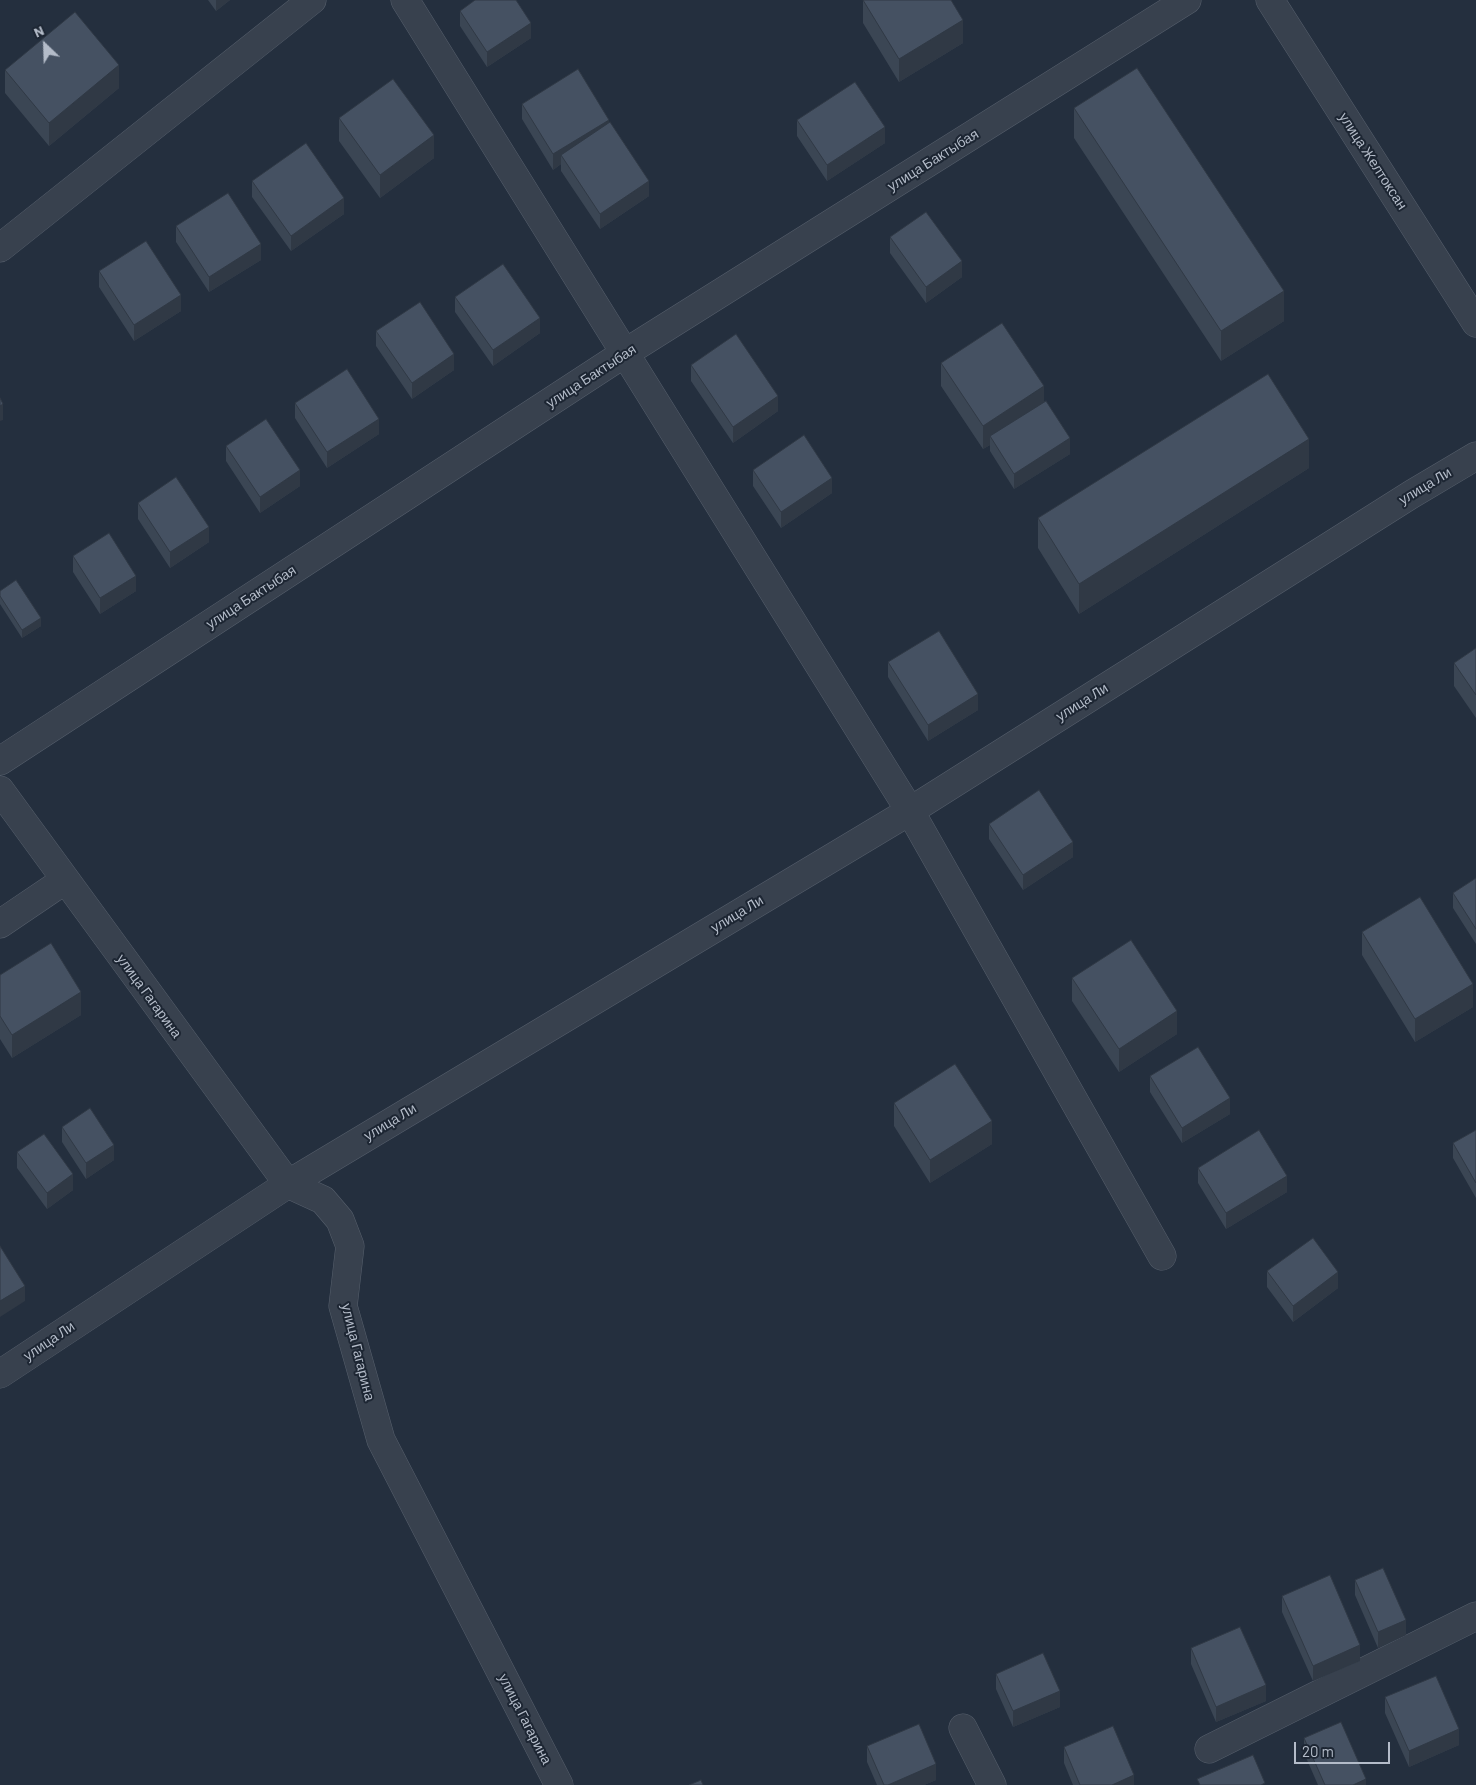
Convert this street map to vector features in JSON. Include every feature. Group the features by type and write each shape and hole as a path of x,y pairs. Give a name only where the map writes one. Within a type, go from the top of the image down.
{"street":[{"path":"0,248 312,0"},
{"path":"405,0 910,811 1162,1256"},
{"name":"улица Бактыбая","path":"0,761 625,353 1187,0"},
{"name":"улица Желтоксан","path":"1270,0 1476,323"},
{"name":"улица Ли","path":"0,1374 288,1184 910,811 1412,494 1476,456"},
{"name":"улица Гагарина","path":"0,790 288,1184 323,1200 340,1220 350,1246 343,1306 381,1440 559,1785"},
{"path":"0,924 65,880"},
{"path":"1209,1749 1476,1616"},
{"path":"963,1728 992,1785"}],"building":[{"path":"475,0 516,0 531,23 487,52 460,11"},
{"path":"863,0 951,0 963,20 899,59"},
{"path":"75,12 119,65 49,123 5,70"},
{"path":"1137,68 1284,291 1221,331 1074,108"},
{"path":"578,69 609,120 553,154 522,104"},
{"path":"393,79 434,135 380,175 339,118"},
{"path":"855,82 885,127 827,165 797,120"},
{"path":"610,122 649,181 600,214 561,155"},
{"path":"306,143 344,198 291,236 252,181"},
{"path":"228,193 261,244 209,277 176,226"},
{"path":"926,212 962,261 926,287 890,237"},
{"path":"146,241 181,295 134,325 99,271"},
{"path":"503,264 540,318 493,350 455,297"},
{"path":"420,302 454,354 412,383 376,331"},
{"path":"1002,323 1044,386 983,426 941,363"},
{"path":"736,334 778,396 733,427 691,365"},
{"path":"347,369 379,419 327,452 295,403"},
{"path":"1268,374 1309,439 1079,584 1038,518"},
{"path":"1046,401 1070,438 1014,474 990,436"},
{"path":"266,419 300,470 260,497 226,446"},
{"path":"804,435 832,478 781,512 753,470"},
{"path":"176,477 209,527 170,552 138,503"},
{"path":"109,533 136,576 100,598 73,556"},
{"path":"16,580 41,618 22,630 0,596 0,591"},
{"path":"939,631 978,694 928,725 888,662"},
{"path":"1476,648 1476,695 1454,663"},
{"path":"1039,790 1073,842 1023,875 989,824"},
{"path":"1476,878 1476,929 1453,893"},
{"path":"1420,897 1473,984 1415,1019 1362,932"},
{"path":"1131,940 1177,1011 1119,1049 1072,978"},
{"path":"51,943 81,992 12,1035 0,1016 0,975"},
{"path":"1198,1047 1230,1098 1182,1128 1150,1076"},
{"path":"955,1064 992,1121 930,1160 894,1103"},
{"path":"90,1108 114,1145 86,1163 62,1127"},
{"path":"1259,1130 1287,1176 1226,1213 1198,1168"},
{"path":"1476,1130 1476,1183 1453,1143"},
{"path":"44,1134 73,1174 47,1193 17,1152"},
{"path":"1313,1238 1338,1272 1293,1306 1267,1271"},
{"path":"0,1246 25,1286 0,1301"},
{"path":"1383,1568 1406,1620 1378,1632 1355,1580"},
{"path":"1330,1575 1360,1645 1313,1666 1282,1596"},
{"path":"1240,1627 1266,1685 1216,1707 1191,1648"},
{"path":"1043,1653 1060,1691 1013,1711 996,1674"},
{"path":"1436,1676 1459,1729 1409,1751 1385,1697"},
{"path":"1341,1722 1366,1779 1353,1785 1325,1785 1304,1738"},
{"path":"919,1724 936,1764 884,1785 867,1746"},
{"path":"1113,1726 1134,1775 1112,1785 1080,1785 1064,1747"},
{"path":"1253,1755 1265,1783 1261,1785 1200,1785 1197,1779"},
{"path":"701,1780 703,1785 689,1785"}]}
